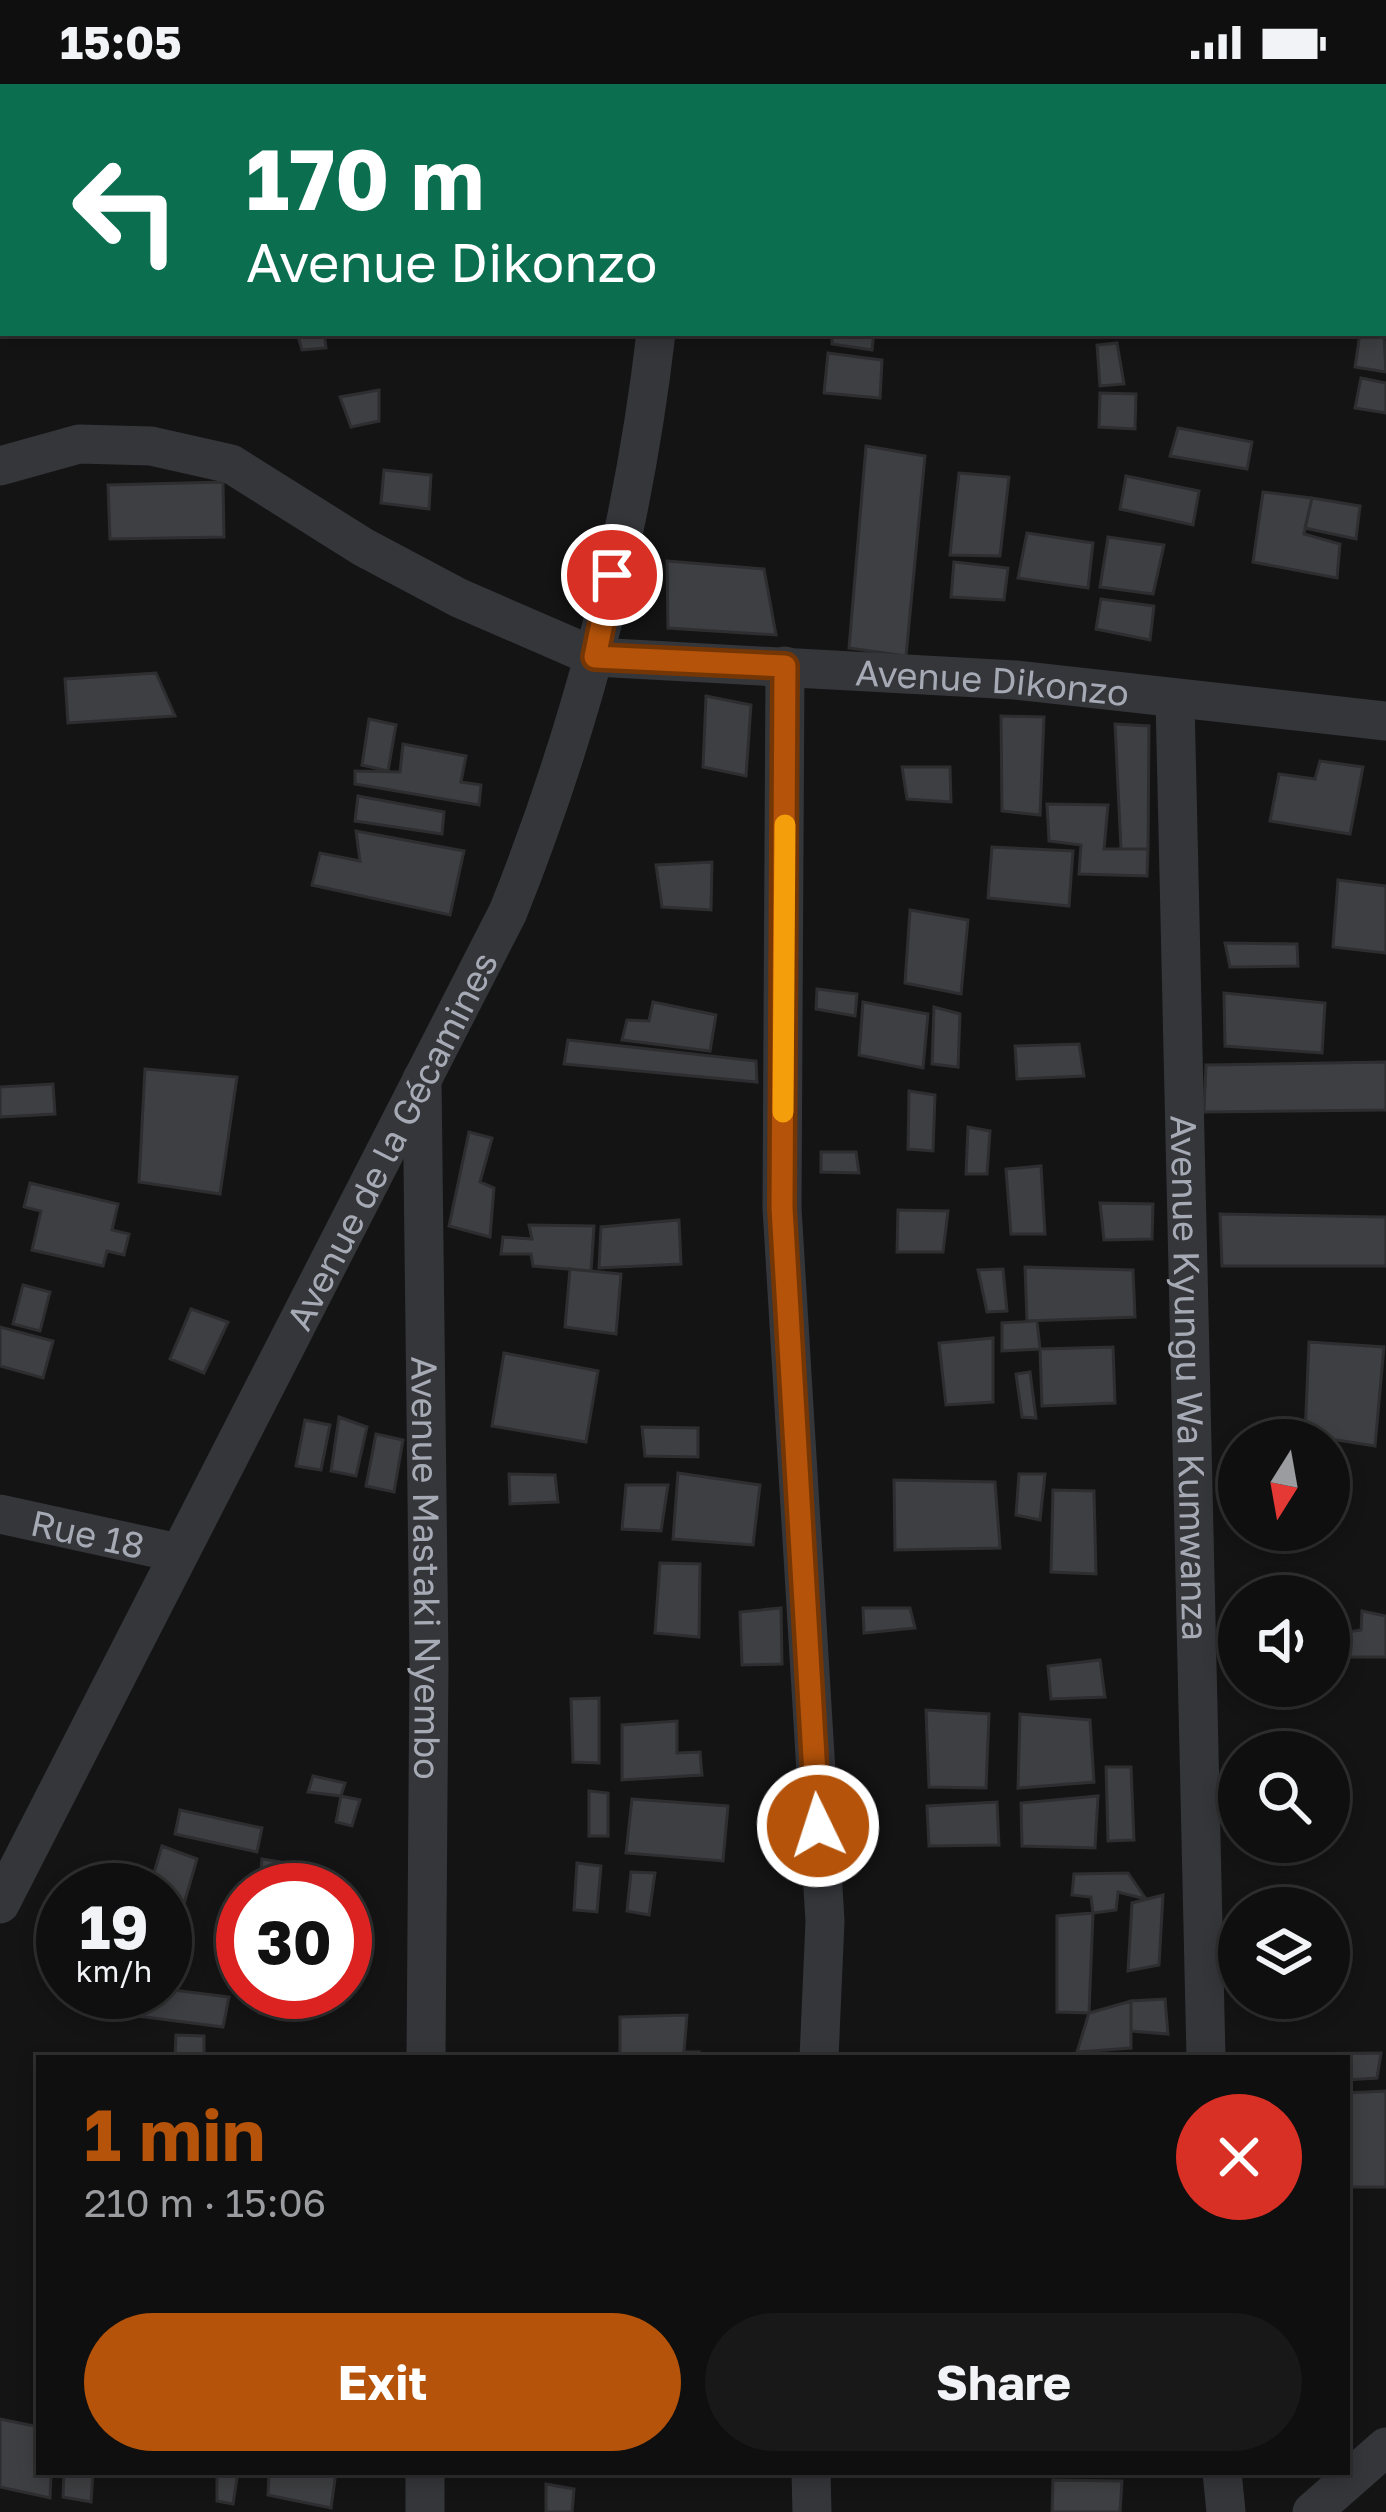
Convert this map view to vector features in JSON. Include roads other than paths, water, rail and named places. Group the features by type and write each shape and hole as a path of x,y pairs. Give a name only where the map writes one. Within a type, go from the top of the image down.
{"street":[{"name":"Avenue de la Gécamines","path":"0,1904 508,911 534,847 595,657 649,397 656,336"},
{"path":"0,466 80,445 152,446 230,464 363,547 458,598 595,657"},
{"name":"Avenue Dikonzo","path":"595,657 1015,680 1386,721"},
{"path":"785,666 782,1208 825,1921 819,2055"},
{"name":"Avenue Kyungu Wa Kumwanza","path":"1175,700 1206,2055"},
{"name":"Avenue Mastaki Nyembo","path":"422,1075 429,1664 426,2055"},
{"name":"Rue 18","path":"0,1514 178,1553"},
{"path":"1312,2512 1386,2446"},
{"path":"425,2475 425,2512"},
{"path":"811,2475 812,2512"},
{"path":"1222,2475 1226,2512"}]}
